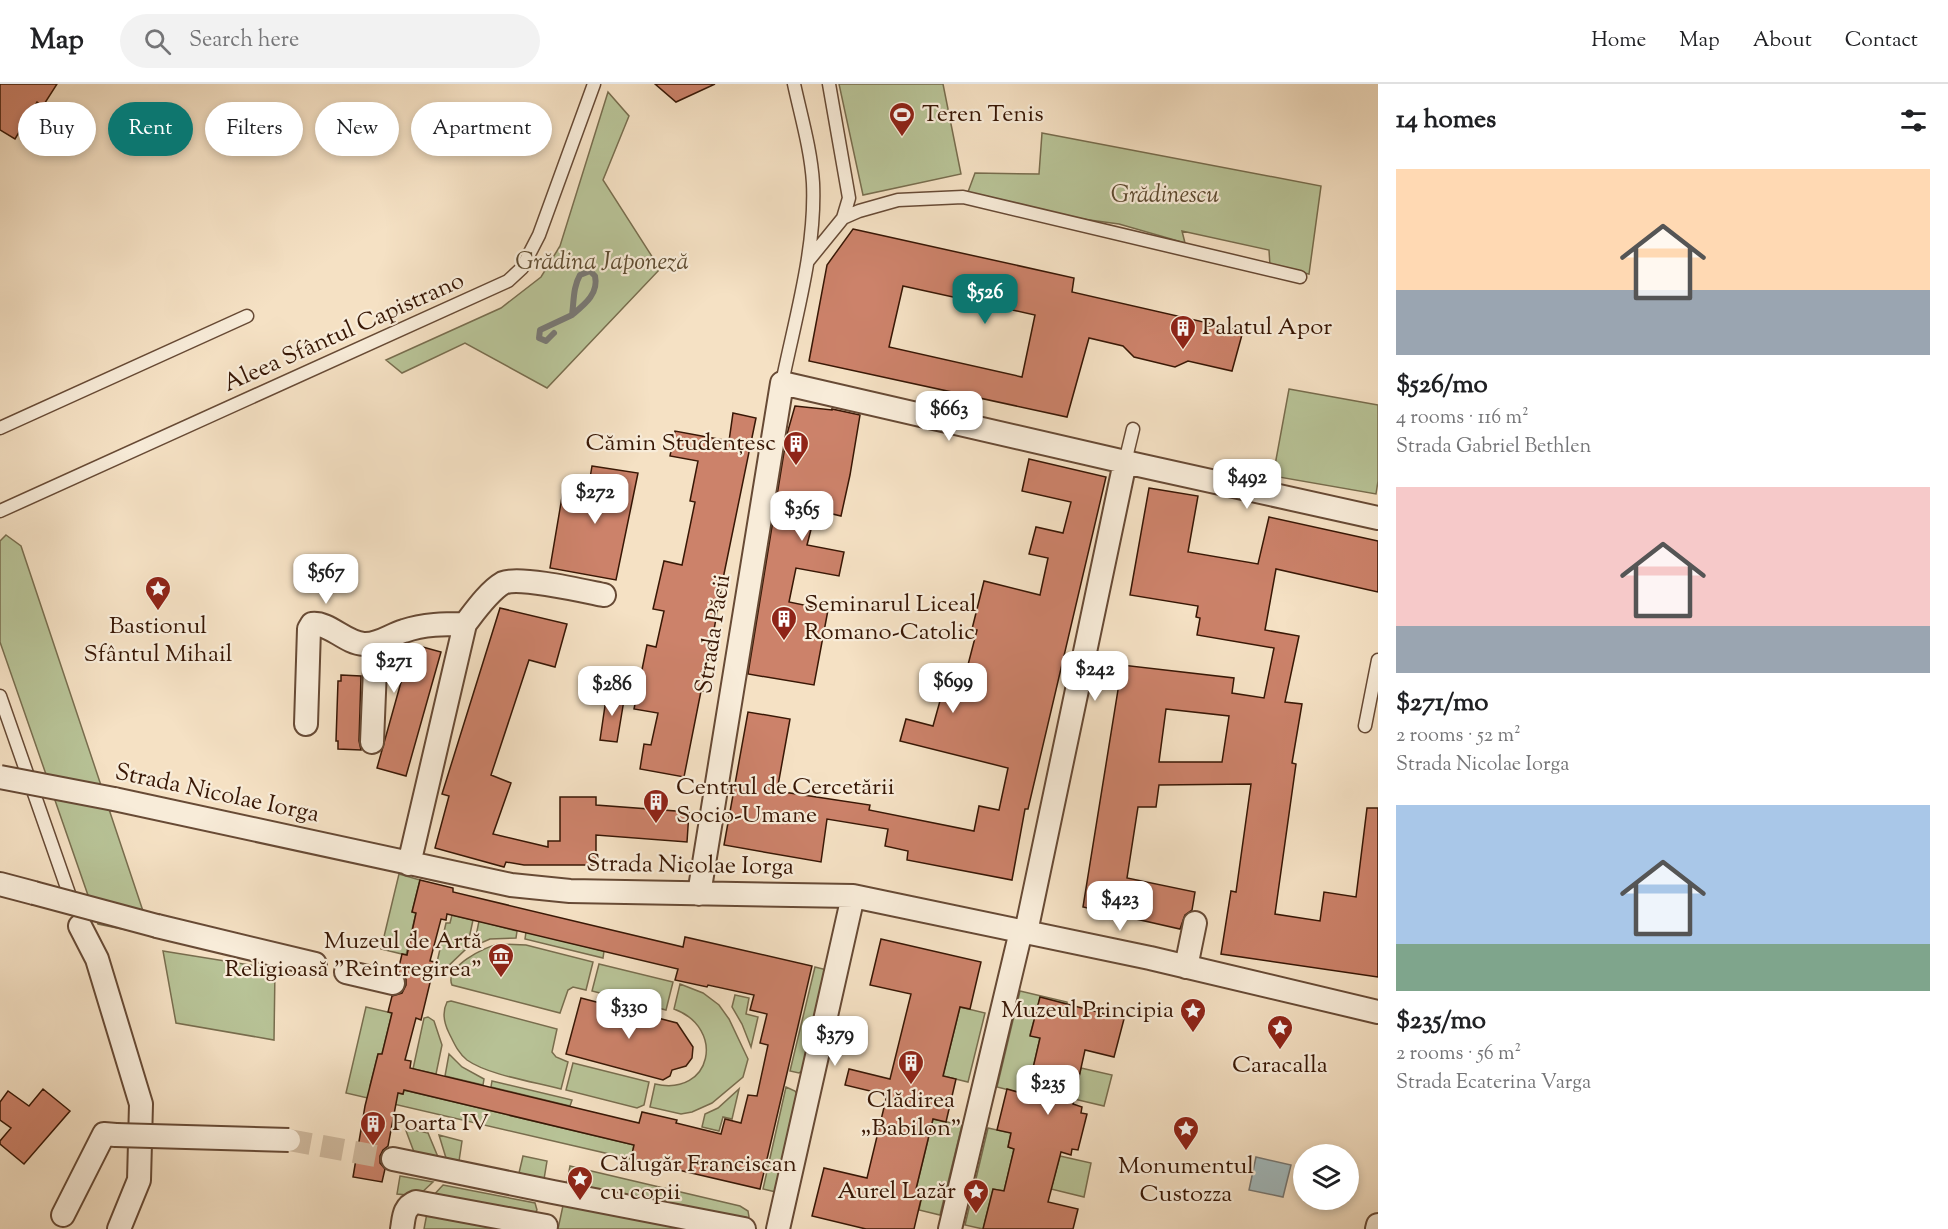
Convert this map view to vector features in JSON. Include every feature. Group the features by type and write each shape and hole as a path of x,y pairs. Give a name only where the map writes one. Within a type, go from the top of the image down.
{"street":[{"path":"782,383 1378,518"},
{"name":"Strada Păcii","path":"699,894 782,383"},
{"path":"950,1229 1023,932 1125,462"},
{"path":"409,864 465,624 484,600 504,583 528,582 604,595"},
{"path":"306,724 309,629 312,624 319,624 349,641 376,644 404,630 429,625 465,624"},
{"path":"372,742 376,644"},
{"name":"Strada Nicolae Iorga","path":"0,777 114,799 528,888 853,896 1186,967 1378,1012"},
{"path":"0,884 158,926 315,964"},
{"path":"778,1229 853,896"},
{"path":"1186,967 1195,923"},
{"path":"80,926 97,958 141,1104 140,1180 119,1229"},
{"path":"346,972 393,983"},
{"path":"63,1215 104,1134 290,1140"},
{"path":"393,1159 744,1229"},
{"path":"402,1229 405,1211 410,1204 416,1202 546,1227 553,1192"}],"lane":[{"name":"Aleea Sfântul Capistrano","path":"0,511 508,280 522,268 539,234 594,84"},
{"path":"782,383 811,232 813,182 794,84"},
{"path":"807,262 843,218 849,198 829,84"},
{"path":"843,218 898,200 963,197 1300,277"},
{"path":"0,428 247,316"},
{"path":"1125,462 1133,429"},
{"path":"1365,726 1378,660"},
{"path":"0,696 80,926"}],"green space":[{"name":"Teren Tenis","path":"839,84 943,84 961,174 863,195"},
{"name":"Grădina Japoneză","path":"608,92 629,116 603,180 660,269 547,388 465,343 402,373 386,360 501,308 541,277 560,246"},
{"name":"Grădinescu","path":"1042,133 1321,186 1309,274 1270,266 1269,250 1182,231 1185,243 1119,224 1060,216 968,192 975,173 1039,174"},
{"path":"1289,389 1378,405 1376,494 1273,476"},
{"path":"6,535 21,546 146,920 171,939 98,924 0,642 0,541"},
{"path":"399,874 420,880 412,912 416,913 406,955 381,949"},
{"path":"452,915 473,920 467,948 445,969 437,962 446,923 450,923"},
{"path":"479,921 517,931 516,938 490,939 474,946"},
{"path":"526,932 604,951 603,958 525,939"},
{"path":"499,944 526,945 593,962 586,990 573,987 568,990 560,1013 452,985 451,978 459,965 484,949"},
{"path":"163,951 275,969 274,1040 176,1023"},
{"path":"599,964 673,982 666,1010 592,991"},
{"path":"815,967 827,970 804,1070 799,1073 790,1071"},
{"path":"680,984 703,993 719,1005 729,1019 748,1059 743,1077 712,1103 681,1114 650,1107 655,1084 674,1085 689,1080 700,1071 705,1058 706,1045 701,1031 690,1018 674,1009"},
{"path":"1020,991 1067,1002 1067,1004 1040,998 1030,1035 1040,1038 1030,1081 1024,1080 1021,1093 997,1087"},
{"path":"735,995 749,998 746,1014 758,1017 751,1047 732,1007"},
{"path":"451,1001 557,1029 552,1052 556,1057 568,1062 561,1089 499,1074 467,1060 456,1048 446,1025 445,1010 447,1002"},
{"path":"366,1007 392,1013 382,1054 378,1054 370,1086 403,1094 404,1090 634,1145 631,1159 346,1093"},
{"path":"960,1007 985,1013 968,1082 943,1076"},
{"path":"428,1017 434,1021 442,1045 436,1074 413,1069 424,1018"},
{"path":"449,1054 462,1067 484,1079 483,1085 445,1076"},
{"path":"573,1063 649,1082 644,1105 637,1108 566,1090"},
{"path":"1081,1068 1112,1075 1104,1106 1074,1099"},
{"path":"492,1081 572,1100 570,1106 491,1087"},
{"path":"786,1087 798,1095 776,1192 763,1189"},
{"path":"739,1089 732,1119 723,1117 719,1131 702,1127 705,1114 718,1108"},
{"path":"933,1119 962,1125 940,1215 919,1210 923,1191 916,1189"},
{"path":"405,1128 428,1133 438,1157 414,1152"},
{"path":"988,1128 1011,1133 1008,1147 1014,1149 1004,1191 993,1189 983,1229 965,1225"},
{"path":"439,1135 462,1141 459,1161 446,1158"},
{"path":"523,1156 547,1161 544,1179 519,1173"},
{"path":"1060,1156 1091,1163 1084,1197 1051,1189"},
{"path":"570,1166 740,1206 748,1211 749,1217 743,1221 567,1183"},
{"path":"400,1176 433,1182 418,1196 397,1194"},
{"path":"443,1185 535,1203 537,1210 534,1215 431,1198"},
{"path":"564,1201 691,1229 558,1229"},
{"path":"427,1213 529,1229 424,1229"}],"water":[{"path":"1256,1157 1291,1165 1283,1197 1249,1190"}],"building":[{"path":"0,84 57,84 46,102 18,102 18,134 15,139 0,130"},
{"path":"655,84 715,84 676,102"},
{"path":"853,229 1074,278 1072,292 1243,331 1232,371 1188,361 1175,367 1134,357 1123,346 1089,338 1067,417 809,361 827,265","holes":["903,286 1035,315 1022,377 889,347"]},
{"path":"795,406 832,409 860,415 841,516 816,510 807,545 844,552 839,576 796,568 789,602 828,610 814,685 748,674 787,434"},
{"path":"733,413 756,418 684,777 640,769 644,744 651,745 658,713 634,709 647,645 656,647 664,611 653,609 664,561 682,565 695,502 690,501 698,461 670,456 675,431 729,441"},
{"path":"1029,459 1106,477 1028,809 1025,809 1012,880 907,860 908,851 885,846 888,829 827,819 821,862 724,845 748,712 790,719 777,791 870,805 869,810 974,831 979,806 999,810 1008,768 900,741 906,719 933,726 945,683 962,688 977,630 972,629 984,581 1040,595 1048,558 1029,554 1036,527 1063,533 1071,502 1022,491"},
{"path":"592,466 638,473 616,580 550,568 563,491 587,496"},
{"path":"1149,488 1198,496 1188,552 1258,564 1269,517 1378,541 1378,592 1276,569 1265,630 1299,636 1285,702 1302,704 1292,763 1296,764 1275,914 1320,921 1324,892 1356,897 1367,808 1378,808 1378,977 1221,954 1231,891 1236,892 1251,784 1159,785 1156,807 1138,807 1127,878 1195,892 1192,910 1185,915 1180,929 1083,907 1122,665 1234,678 1232,693 1264,698 1274,648 1197,635 1200,618 1196,617 1198,606 1130,595","holes":["1166,709 1229,716 1222,762 1159,762"]},
{"path":"500,608 567,624 555,667 529,660 491,775 511,783 493,834 548,847 548,841 560,841 560,797 596,797 596,805 689,812 687,842 596,835 596,865 524,865 506,862 504,867 435,848 449,796 442,794"},
{"path":"419,646 441,652 406,776 377,768 403,675 410,677"},
{"path":"341,675 361,676 359,741 361,750 338,749 338,741 336,741 338,681 341,681"},
{"path":"607,692 625,694 617,742 600,740"},
{"path":"420,880 453,888 453,892 683,947 685,937 812,966 760,1189 631,1159 634,1145 404,1090 403,1094 398,1093 388,1146 380,1156 380,1163 385,1169 382,1182 353,1177 365,1106 378,1054 382,1054 392,1013 388,1012 392,996 402,993 406,985 406,979 398,971 402,954 407,955 416,913 412,912","holes":["447,914 678,969 675,980 754,995 750,1010 767,1014 760,1043 768,1045 757,1096 748,1095 741,1123 725,1119 721,1134 642,1112 639,1123 410,1068 411,1061 405,1060 416,1018 421,1020 435,962 430,961 441,919 446,920"]},
{"name":"Clădirea „Babilon”","path":"881,939 981,962 970,1009 960,1007 943,1076 956,1079 946,1122 933,1119 916,1189 923,1191 914,1229 866,1229 812,1216 824,1168 867,1178 887,1095 845,1085 849,1069 890,1079 911,994 870,985"},
{"path":"1040,997 1124,1019 1114,1057 1085,1050 1073,1104 1082,1107 1081,1113 1087,1114 1078,1150 1072,1149 1071,1155 1061,1152 1048,1202 1078,1209 1073,1229 983,1229 993,1189 1004,1191 1014,1149 1008,1147 1011,1133 997,1130 1007,1089 1021,1093 1024,1080 1030,1081 1040,1038 1030,1036"},
{"path":"581,998 677,1023 693,1047 692,1058 686,1066 672,1070 670,1076 663,1080 566,1054"},
{"path":"43,1089 70,1111 24,1164 0,1144 11,1128 0,1120 0,1102 8,1091 29,1106"}],"waterway":[{"path":"554,333 546,341 539,338 540,330 572,315 575,289 580,275 590,271 595,276 596,282 593,294 572,315"}],"tunnel":[{"path":"289,1140 393,1159"}],"place":[{"name":"Teren Tenis","path":"902,138"},
{"name":"Palatul Apor","path":"1183,351"},
{"name":"Cămin Studențesc","path":"796,467"},
{"name":"Bastionul Sfântul Mihail","path":"158,612"},
{"name":"Seminarul Liceal Romano-Catolic","path":"784,642"},
{"name":"Centrul de Cercetării Socio-Umane","path":"656,825"},
{"name":"Muzeul de Artă Religioasă \"Reîntregirea\"","path":"501,979"},
{"name":"Muzeul Principia","path":"1193,1034"},
{"name":"Caracalla","path":"1280,1051"},
{"name":"Clădirea „Babilon”","path":"911,1086"},
{"name":"Poarta IV","path":"373,1147"},
{"name":"Monumentul Custozza","path":"1186,1152"},
{"name":"Călugăr Franciscan cu copii","path":"580,1202"},
{"name":"Aurel Lazăr","path":"976,1215"}]}
